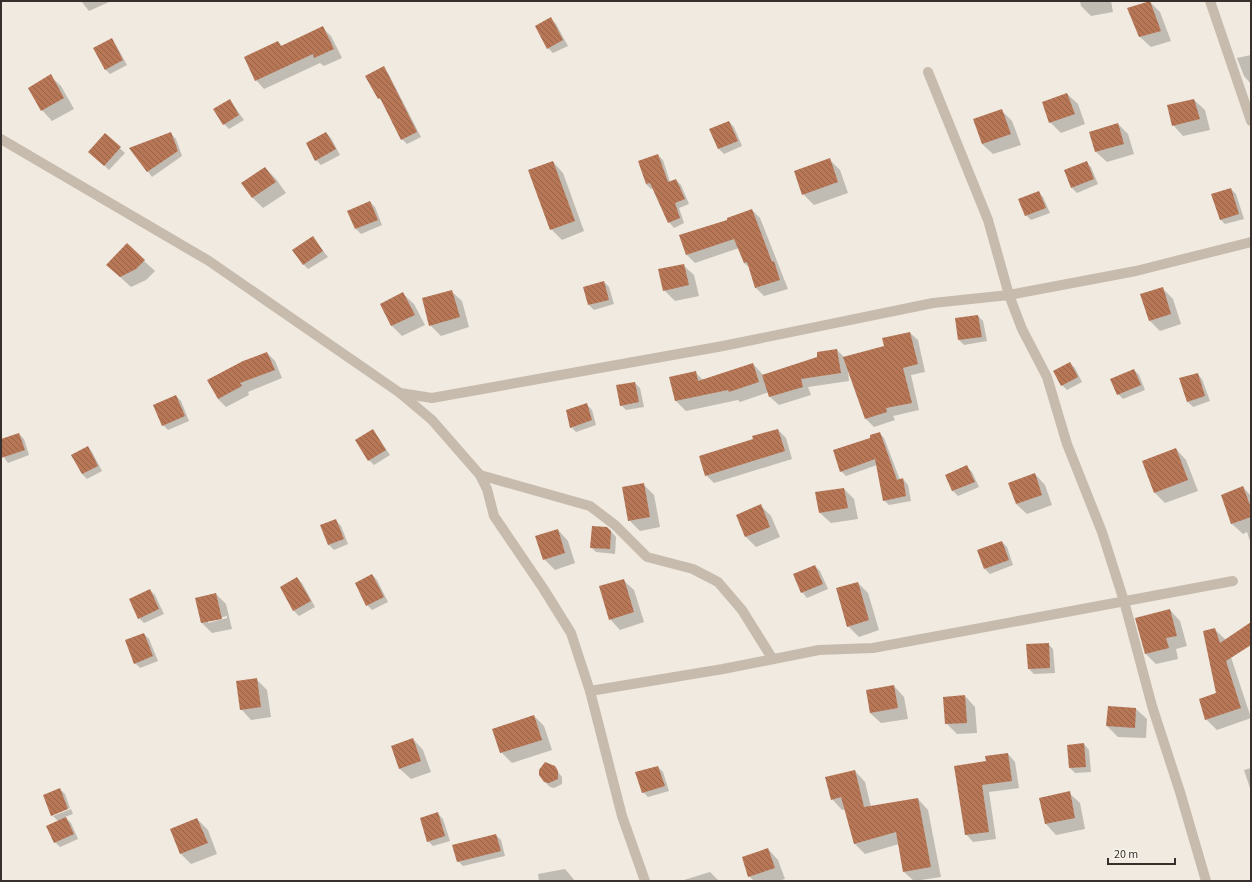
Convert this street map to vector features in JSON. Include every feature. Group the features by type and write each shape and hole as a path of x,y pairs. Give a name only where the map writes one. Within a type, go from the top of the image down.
{"street":[{"path":"1210,1 1251,121"},
{"path":"928,72 988,220 1009,295 1022,329 1047,377 1067,444 1102,532 1124,601 1152,706 1180,792 1206,881"},
{"path":"1,140 209,261 400,393 432,420 480,475 487,489 494,516 543,588 570,633 590,691 622,816 645,881"},
{"path":"400,393 432,398 723,346 933,303 1009,295 1136,271 1251,242"},
{"path":"480,475 590,506 615,525 647,557 693,569 718,582 742,610 772,658"},
{"path":"590,691 723,669 772,658 819,650 873,648 1233,581"}],"building":[{"path":"1150,1 1161,31 1139,37 1127,8"},
{"path":"551,17 563,40 547,49 535,26"},
{"path":"323,26 334,49 314,58 313,54 255,81 244,57 278,41 281,46"},
{"path":"112,38 123,60 105,70 93,48"},
{"path":"384,66 417,132 401,140 380,98 378,99 365,76"},
{"path":"51,74 64,98 41,111 28,88"},
{"path":"1067,93 1075,114 1049,123 1042,102"},
{"path":"230,99 239,115 223,125 213,109"},
{"path":"1194,99 1200,119 1172,126 1167,105"},
{"path":"1002,109 1011,134 982,144 973,119"},
{"path":"729,121 738,141 718,149 709,129"},
{"path":"1118,123 1124,144 1095,152 1089,132"},
{"path":"171,132 178,151 147,172 129,148"},
{"path":"326,132 336,149 315,161 306,143"},
{"path":"105,133 121,147 104,166 88,152"},
{"path":"658,154 668,182 676,179 685,199 675,203 680,218 668,223 650,183 646,184 638,161"},
{"path":"830,158 838,182 802,195 794,171"},
{"path":"553,161 575,221 550,230 528,170"},
{"path":"1087,161 1094,179 1071,188 1064,170"},
{"path":"265,167 276,182 252,198 241,183"},
{"path":"1231,188 1239,214 1220,220 1211,194"},
{"path":"1039,191 1046,208 1025,216 1018,199"},
{"path":"370,201 378,220 355,229 347,211"},
{"path":"752,209 772,262 774,261 780,280 755,288 747,262 744,263 734,239 686,255 679,235 727,220 727,218"},
{"path":"313,236 323,251 303,265 292,250"},
{"path":"127,243 145,260 136,269 120,277 106,265"},
{"path":"684,264 689,285 663,291 658,269"},
{"path":"604,281 609,300 588,305 583,287"},
{"path":"1163,287 1171,314 1149,321 1140,294"},
{"path":"452,290 460,317 429,326 422,298"},
{"path":"403,292 415,315 391,326 380,304"},
{"path":"978,315 982,337 958,340 955,318"},
{"path":"910,332 918,364 903,368 912,403 886,408 887,412 865,419 843,357 884,346 882,338"},
{"path":"837,349 841,373 801,379 803,387 769,397 762,375 817,357 817,352"},
{"path":"267,352 275,370 240,383 242,386 218,399 207,380 243,361"},
{"path":"1070,362 1078,377 1061,386 1053,371"},
{"path":"753,363 759,382 729,392 728,390 675,401 669,377 696,371 698,381"},
{"path":"1134,369 1141,385 1117,395 1110,379"},
{"path":"1198,373 1205,396 1187,402 1179,378"},
{"path":"635,382 639,402 620,406 616,385"},
{"path":"176,395 185,416 162,426 153,405"},
{"path":"587,403 592,420 570,428 566,410"},
{"path":"373,429 386,450 368,461 355,440"},
{"path":"778,429 785,451 705,476 699,456 753,439 752,436"},
{"path":"880,432 897,480 903,478 906,496 883,501 875,459 840,472 833,450 870,438 870,435"},
{"path":"19,433 25,450 1,458 1,439"},
{"path":"88,446 98,466 82,474 71,455"},
{"path":"1176,448 1188,480 1154,493 1142,461"},
{"path":"967,465 975,482 952,491 945,475"},
{"path":"1035,473 1042,495 1016,504 1008,483"},
{"path":"644,483 650,517 628,521 622,487"},
{"path":"1243,486 1251,508 1251,517 1231,524 1221,495"},
{"path":"844,488 848,508 819,513 815,492"},
{"path":"761,504 770,527 745,537 736,515"},
{"path":"336,519 344,539 328,545 320,525"},
{"path":"592,526 607,527 611,531 610,549 590,548"},
{"path":"558,529 565,553 543,560 535,536"},
{"path":"1002,541 1009,560 984,569 977,550"},
{"path":"815,565 823,584 801,593 793,574"},
{"path":"372,574 384,597 366,606 355,583"},
{"path":"297,577 311,601 293,611 280,587"},
{"path":"624,579 634,612 609,620 599,586"},
{"path":"858,582 869,620 847,627 836,588"},
{"path":"150,589 159,609 138,619 129,599"},
{"path":"216,593 222,619 201,623 195,598"},
{"path":"1170,609 1177,636 1166,638 1169,648 1145,654 1135,618"},
{"path":"1251,622 1251,645 1226,661 1241,708 1205,720 1199,699 1216,693 1203,631 1215,628 1220,643"},
{"path":"144,633 153,656 134,664 125,640"},
{"path":"1049,643 1050,668 1028,669 1026,644"},
{"path":"257,678 261,707 240,710 236,681"},
{"path":"894,685 898,708 870,713 866,690"},
{"path":"965,695 967,723 945,724 943,697"},
{"path":"1108,706 1136,708 1135,728 1106,726"},
{"path":"534,715 542,740 500,753 492,729"},
{"path":"413,738 421,761 399,769 391,746"},
{"path":"1084,743 1086,767 1069,768 1067,745"},
{"path":"1008,753 1012,781 982,785 989,832 965,835 954,766 986,761 985,756"},
{"path":"545,762 555,766 558,771 558,779 549,783 544,782 539,775 539,770"},
{"path":"658,766 665,786 642,793 635,772"},
{"path":"855,770 864,807 918,798 931,867 903,872 896,832 854,844 841,797 831,800 825,777"},
{"path":"60,788 68,809 51,816 43,795"},
{"path":"1070,791 1075,818 1045,824 1039,798"},
{"path":"438,812 445,836 427,842 420,818"},
{"path":"66,817 74,834 54,843 46,826"},
{"path":"197,818 208,843 180,854 170,829"},
{"path":"496,834 501,851 457,862 452,845"},
{"path":"768,848 775,868 748,877 742,857"}]}
